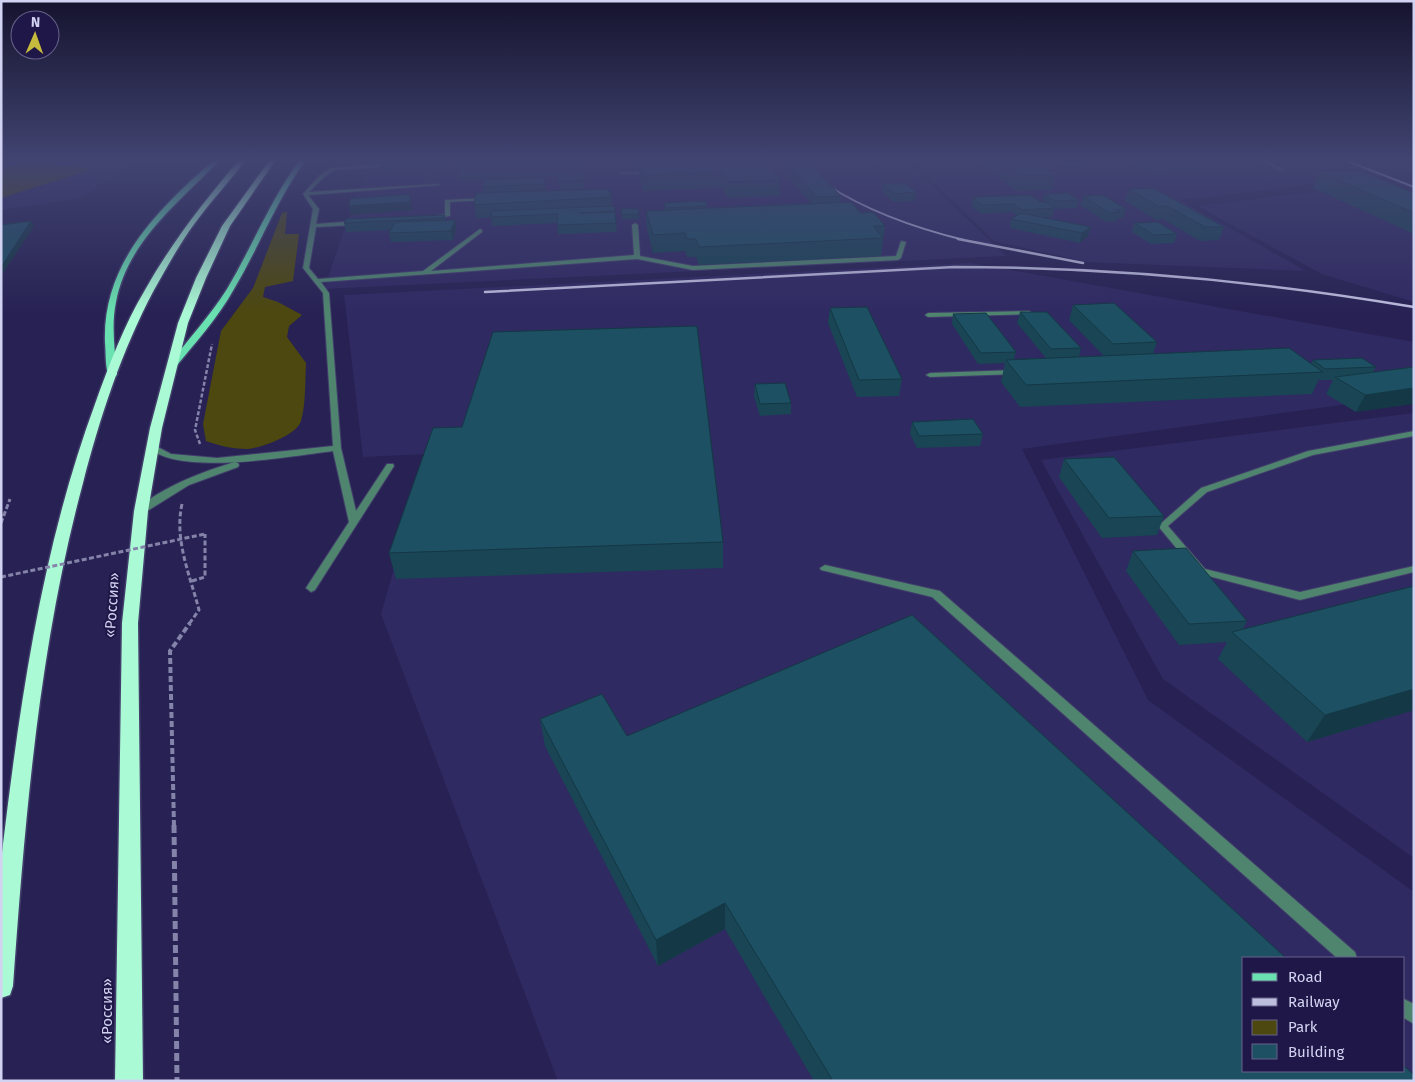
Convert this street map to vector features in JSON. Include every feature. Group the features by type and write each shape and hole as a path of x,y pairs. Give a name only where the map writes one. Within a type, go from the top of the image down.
{"highway":[{"path":"1,986 8,890 38,647 87,438 135,320 170,254 199,211"},
{"name":"«Россия»","path":"129,1081 130,623 142,511 152,447 178,338 201,278 235,211"}],"main road":[{"path":"112,375 109,335 114,291 126,263 166,211"},
{"path":"171,367 213,314 237,279 270,211"}],"lane":[{"path":"316,211 306,268 326,293 338,448 354,522"},
{"path":"419,218 448,215 448,211"},
{"path":"313,226 362,222"},
{"path":"635,225 637,257"},
{"path":"424,273 480,232"},
{"path":"316,281 637,257 693,268 898,258 903,242"},
{"path":"928,314 1029,313"},
{"path":"930,375 1029,372"},
{"path":"1414,433 1311,453 1204,490 1163,526 1201,571 1300,596 1414,569"},
{"path":"152,447 169,456 189,460 217,461 260,458 338,448"},
{"path":"142,511 167,492 190,480 260,458"},
{"path":"311,588 390,466"},
{"path":"825,568 936,594 1348,957"}],"path":[{"path":"208,449 199,444 195,430 213,340"},
{"path":"176,1081 176,885 170,651 199,610 182,551 180,511 188,495"},
{"path":"1,523 10,499"},
{"path":"1,577 205,534 205,577 192,581"}],"shaded area":[{"path":"351,211 959,211 1006,256 324,289"},
{"path":"964,211 1200,211 1306,271 1086,262 994,241"},
{"path":"1207,211 1414,211 1414,302 1322,274"},
{"path":"971,263 1414,342 1414,395 1022,449 1148,700 1414,892 1414,1081 558,1081 381,614 427,454 363,457 344,295"},
{"path":"1414,413 1414,858 1163,679 1041,460"}],"green space":[{"path":"287,212 285,234 299,234 293,281 265,287 263,297 278,302 302,315 289,326 287,337 306,363 305,399 301,421 286,436 254,448 227,447 211,443 206,441 203,424 221,331 253,288 282,213"}],"building":[{"path":"492,211 606,211 580,213 615,212 616,223 557,225 558,214 491,217"},
{"path":"621,211 638,211 639,214 622,215"},
{"path":"646,211 873,212 885,226 873,226 883,238 699,247 696,239 687,239 685,233 653,235"},
{"path":"1177,211 1196,211 1224,227 1205,227"},
{"path":"1021,213 1091,227 1082,233 1011,219"},
{"path":"445,215 443,218 344,223 346,219"},
{"path":"455,220 451,231 389,233 395,222"},
{"path":"31,221 1,267 1,225"},
{"path":"1158,222 1177,234 1154,235 1134,223"},
{"path":"1114,303 1157,342 1113,344 1073,305"},
{"path":"867,307 902,379 859,380 830,308"},
{"path":"1020,312 1047,312 1081,348 1051,349"},
{"path":"986,313 1016,352 981,353 953,314"},
{"path":"697,326 723,542 389,553 433,428 462,427 493,332"},
{"path":"1289,348 1323,372 1026,385 1006,360"},
{"path":"1362,358 1376,367 1325,369 1313,360"},
{"path":"1414,367 1414,388 1365,395 1335,377"},
{"path":"785,383 791,403 760,404 755,384"},
{"path":"973,419 983,434 919,436 912,422"},
{"path":"1114,457 1164,516 1109,518 1064,459"},
{"path":"1186,548 1247,621 1189,624 1133,551"},
{"path":"1414,586 1414,689 1325,715 1232,632"},
{"path":"912,615 1285,957 1242,957 1242,1072 1405,1072 1405,1067 1414,1075 1414,1081 833,1081 725,903 656,940 540,719 602,694 627,736"}],"railway":[{"path":"877,211 928,230 964,240"},
{"path":"958,239 1083,263"},
{"path":"485,292 954,267 1070,270 1185,277 1299,290 1414,307"}]}
